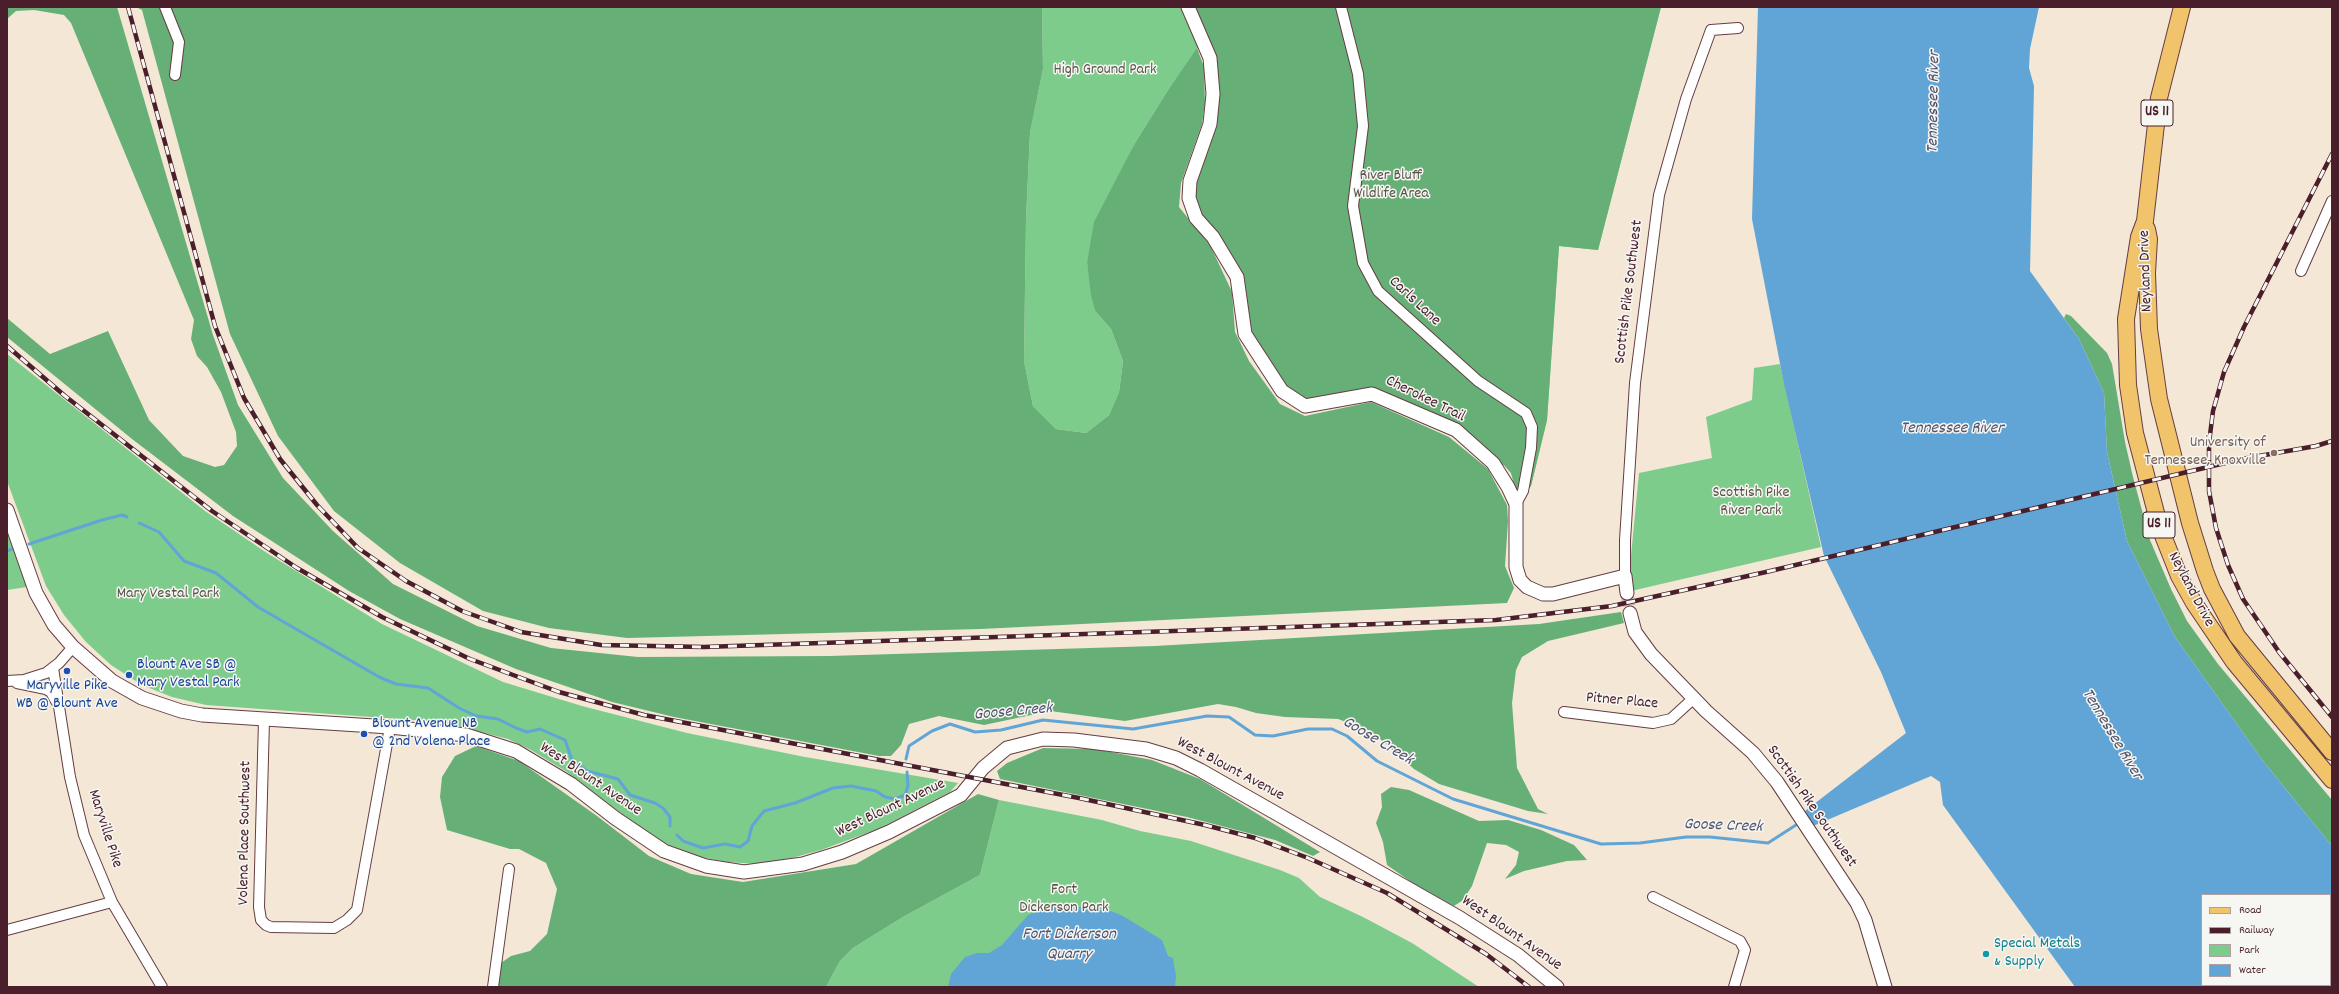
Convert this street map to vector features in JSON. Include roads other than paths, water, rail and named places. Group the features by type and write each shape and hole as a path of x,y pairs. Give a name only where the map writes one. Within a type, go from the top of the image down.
{"main road":[{"name":"Neyland Drive","path":"2182,7 2159,98 2145,221 2139,238 2126,319 2128,385 2136,433 2160,528 2179,576 2213,634 2332,780"},
{"name":"Neyland Drive","path":"2145,221 2149,239 2147,273 2148,329 2159,398 2190,522 2205,570 2212,589 2237,636 2332,752"}],"street":[{"path":"165,7 179,42 175,75"},
{"name":"Cherokee Trail","path":"1188,7 1210,58 1213,94 1210,124 1190,181 1189,198 1196,218 1213,237 1237,277 1245,334 1282,391 1305,406 1372,394 1456,430 1493,463 1516,504 1516,567 1520,580 1533,591 1543,594 1562,593 1625,576"},
{"name":"Carls Lane","path":"1341,7 1358,74 1363,126 1352,206 1363,263 1378,292 1478,381 1526,414 1532,427 1531,448 1522,491 1516,504"},
{"name":"Scottish Pike Southwest","path":"1626,593 1625,540 1636,383 1659,195 1686,99 1711,30 1738,28"},
{"path":"2301,271 2332,201"},
{"path":"7,510 36,593 54,625 73,647 53,668 35,677 9,681"},
{"name":"Scottish Pike Southwest","path":"1630,613 1635,632 1642,644 1694,698 1753,753 1772,776 1857,903 1865,920 1885,987"},
{"name":"West Blount Avenue","path":"73,647 112,681 153,702 202,715 390,727 466,735 516,751 571,784 615,818 664,850 706,866 744,872 803,864 842,852 888,832 961,794 983,768 1007,748 1043,739 1081,741 1146,749 1176,758 1200,770 1460,918 1518,955 1558,987"},
{"name":"Maryville Pike","path":"53,668 58,706 77,811 84,835 112,902 162,987"},
{"path":"9,681 48,690 58,706"},
{"name":"Pitner Place","path":"1564,712 1653,723 1671,719 1694,698"},
{"name":"Volena Place Southwest","path":"264,720 259,907 261,920 266,925 271,927 334,928 347,920 357,910 390,727"},
{"path":"493,987 509,869"},
{"path":"1653,897 1740,941 1745,950 1734,987"},
{"path":"7,930 112,902"}],"water":[{"name":"Tennessee River","path":"1758,7 2039,7 2030,49 2029,68 2034,86 2030,271 2079,339 2104,393 2107,452 2127,541 2175,637 2263,761 2332,846 2332,987 2075,987 1943,805 1940,782 1931,776 1813,826 1805,811 1906,733 1881,672 1824,556 1784,384 1752,219"},
{"name":"Fort Dickerson Quarry","path":"1064,905 1111,911 1123,916 1162,940 1168,956 1173,958 1176,976 1175,987 948,987 951,974 965,957 977,953 989,953 1002,945 1028,915 1045,908"}],"waterway":[{"path":"29,544 102,520 122,515 127,517"},
{"path":"139,523 159,532 184,561 216,573 258,607 379,677 396,684 428,688 459,708 476,716 498,719 527,732 540,729 565,740 572,760 587,771 618,779 630,795 655,803 663,808 670,817 670,826"},
{"path":"7,551 12,549"},
{"name":"Goose Creek","path":"906,759 909,746 932,731 950,724 975,732 1001,730 1043,720 1133,729 1207,716 1229,717 1255,735 1273,736 1308,729 1332,729 1347,736 1377,761 1453,799 1601,844 1640,843 1686,837 1710,837 1768,843 1796,825"},
{"path":"677,835 683,841 703,848 725,844 740,847 748,841 752,826 764,811 795,803 833,788 851,786 876,791 885,797 895,799 905,795 908,786 907,772"}],"tunnel":[{"path":"1627,593 1630,613"}],"railway":[{"path":"128,7 215,326 244,398 280,459 317,505 358,548 406,581 462,611 521,632 601,645 704,647 1496,620 1612,606 1766,572 2242,459 2316,446 2332,441"},
{"path":"2332,154 2244,327 2224,372 2213,411 2209,443 2209,491 2216,528 2228,565 2243,599 2279,652 2332,717"},
{"path":"7,346 65,396 212,511 297,568 382,617 470,659 559,692 644,715 1079,798 1205,825 1255,838 1308,858 1387,893 1486,954 1529,987"}],"place":[{"name":"University of Tennessee, Knoxville","path":"2274,453"},
{"name":"Maryville Pike WB @ Blount Ave","path":"67,671"},
{"name":"Blount Ave SB @ Mary Vestal Park","path":"129,675"},
{"name":"Blount Avenue NB @ 2nd Volena Place","path":"364,734"},
{"name":"Special Metals & Supply","path":"1986,954"}],"park label":[{"name":"High Ground Park","path":"1105,71"},
{"name":"River Bluff Wildlife Area","path":"1391,186"},
{"name":"Scottish Pike River Park","path":"1751,503"},
{"name":"Mary Vestal Park","path":"168,595"},
{"name":"Fort Dickerson Park","path":"1064,900"}]}
